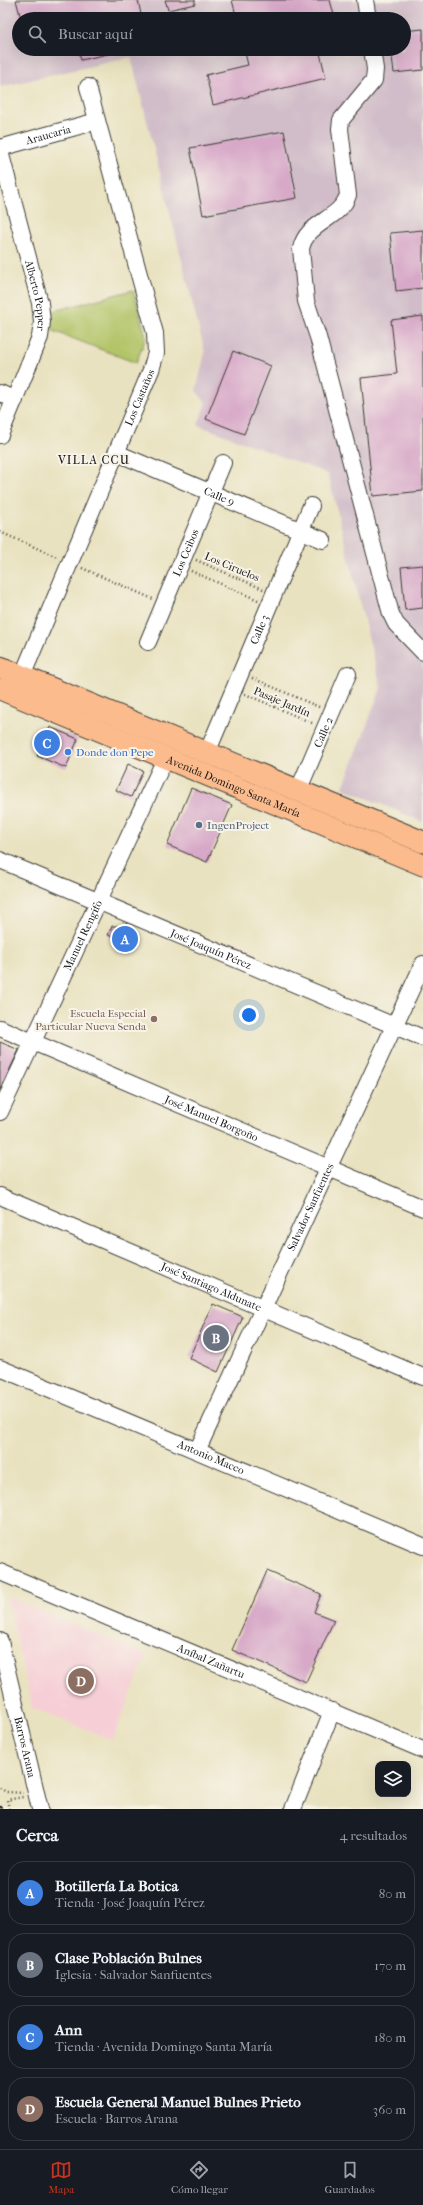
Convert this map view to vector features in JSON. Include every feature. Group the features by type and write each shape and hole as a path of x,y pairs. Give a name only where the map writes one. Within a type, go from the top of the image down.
{"main road":[{"name":"Avenida Domingo Santa María","path":"0,667 423,842"},
{"name":"Avenida Domingo Santa María","path":"7,692 423,865"}],"street":[{"path":"365,0 367,12"},
{"path":"373,56 375,69 374,80 341,120 340,129 348,195 346,203 341,209 308,232 302,240 301,249 306,302 318,337 391,614 396,624 423,652"},
{"name":"Los Castaños","path":"7,692 23,676 154,361 156,343 88,87"},
{"name":"Araucaria","path":"0,150 97,121"},
{"name":"Alberto Pepper","path":"0,150 42,312 40,337 0,435"},
{"path":"0,393 15,400"},
{"name":"Calle 9","path":"117,453 323,540"},
{"name":"Los Ceibos","path":"148,642 222,463"},
{"name":"Calle 3","path":"207,753 311,506"},
{"name":"Calle 2","path":"298,791 348,674"},
{"name":"Manuel Rengifo","path":"0,1112 165,758"},
{"name":"José Joaquín Pérez","path":"0,860 423,1038"},
{"name":"Salvador Sanfuentes","path":"197,1451 423,964"},
{"name":"José Manuel Borgoño","path":"0,1028 423,1208"},
{"name":"José Santiago Aldunate","path":"0,1196 423,1377"},
{"name":"Antonio Maceo","path":"0,1368 423,1546"},
{"name":"Aníbal Zañartu","path":"0,1572 332,1711 421,1744"},
{"name":"Barros Arana","path":"0,1641 38,1803"},
{"path":"293,1809 332,1711"}],"path":[{"name":"Los Ciruelos","path":"182,560 272,599"},
{"name":"Los Ciruelos","path":"182,560 272,599"},
{"name":"Pasaje Jardín","path":"240,674 332,712"},
{"name":"Pasaje Jardín","path":"234,689 325,728"},
{"path":"0,1788 6,1792 38,1803"},
{"path":"9,1809 7,1800 38,1803"}],"shaded area":[{"path":"0,0 423,0 423,822 343,788 381,688 328,474 198,425 206,402 196,391 205,353 131,57 0,87"},
{"path":"7,1597 147,1655 112,1740 32,1708"}],"green space":[{"path":"133,290 146,337 136,363 51,330 50,312"}],"building":[{"path":"16,0 138,0 141,12 19,12"},
{"path":"165,0 195,0 195,4 168,10"},
{"path":"232,0 330,0 333,12 235,12"},
{"path":"423,29 423,70 394,73 392,56 411,56 411,30"},
{"path":"80,56 99,56 81,60"},
{"path":"246,56 321,56 326,78 213,105 206,75 248,65"},
{"path":"284,131 297,198 203,215 190,148"},
{"path":"423,230 423,288 396,291 390,233"},
{"path":"423,316 423,491 373,496 361,378 397,374 391,320"},
{"path":"233,351 271,366 244,434 206,419"},
{"path":"423,565 423,608 405,610 401,567"},
{"path":"50,727 78,739 66,768 37,756"},
{"path":"128,764 143,771 131,797 116,790"},
{"name":"IngenProject","path":"191,788 232,805 207,862 167,845"},
{"path":"112,926 119,926 134,933 129,944 108,935"},
{"path":"0,1042 19,1050 0,1090"},
{"path":"213,1304 243,1317 218,1372 189,1358"},
{"path":"267,1571 321,1594 314,1612 334,1620 306,1682 232,1650"}],"place":[{"name":"Ann","path":"47,743"},
{"name":"Donde don Pepe","path":"68,752"},
{"name":"IngenProject","path":"199,825"},
{"name":"Botillería La Botica","path":"125,939"},
{"name":"Escuela Especial Particular Nueva Senda","path":"154,1019"},
{"name":"Clase Población Bulnes","path":"216,1338"},
{"name":"Escuela General Manuel Bulnes Prieto","path":"81,1681"}],"district":[{"name":"VILLA CCU","path":"94,460"}]}
